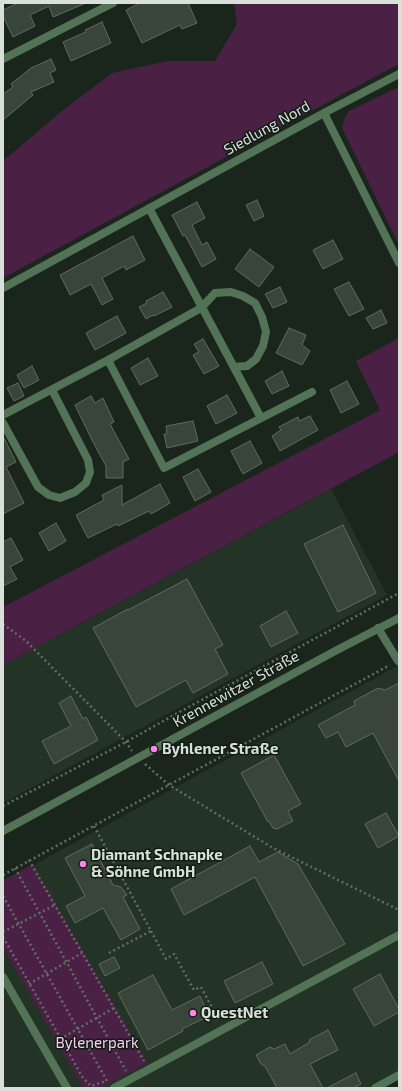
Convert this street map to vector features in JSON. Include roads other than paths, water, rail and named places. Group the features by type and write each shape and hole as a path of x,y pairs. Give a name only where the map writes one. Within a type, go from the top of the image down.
{"street":[{"path":"3,59 113,3"},
{"name":"Siedlung Nord","path":"3,288 324,113 399,74"},
{"path":"324,113 399,263"},
{"path":"149,208 261,418"},
{"path":"3,415 108,360 201,308 215,293 231,292 243,296 254,303 262,317 266,332 263,346 256,359 247,366 234,367"},
{"path":"108,360 164,468 312,392"},
{"path":"3,423 38,487 49,495 60,498 75,492 86,483 90,472 88,460 52,390"},
{"name":"Krennewitzer Straße","path":"3,831 399,618"},
{"path":"378,628 398,661"},
{"path":"114,1088 399,935"},
{"path":"3,977 67,1088"},
{"path":"374,1088 399,1075"}],"place":[{"name":"Byhlener Straße","path":"154,749"},
{"name":"Diamant Schnapke & Söhne GmbH","path":"83,864"},
{"name":"QuestNet","path":"193,1013"}],"park label":[{"name":"Bylenerpark","path":"97,1043"}]}
